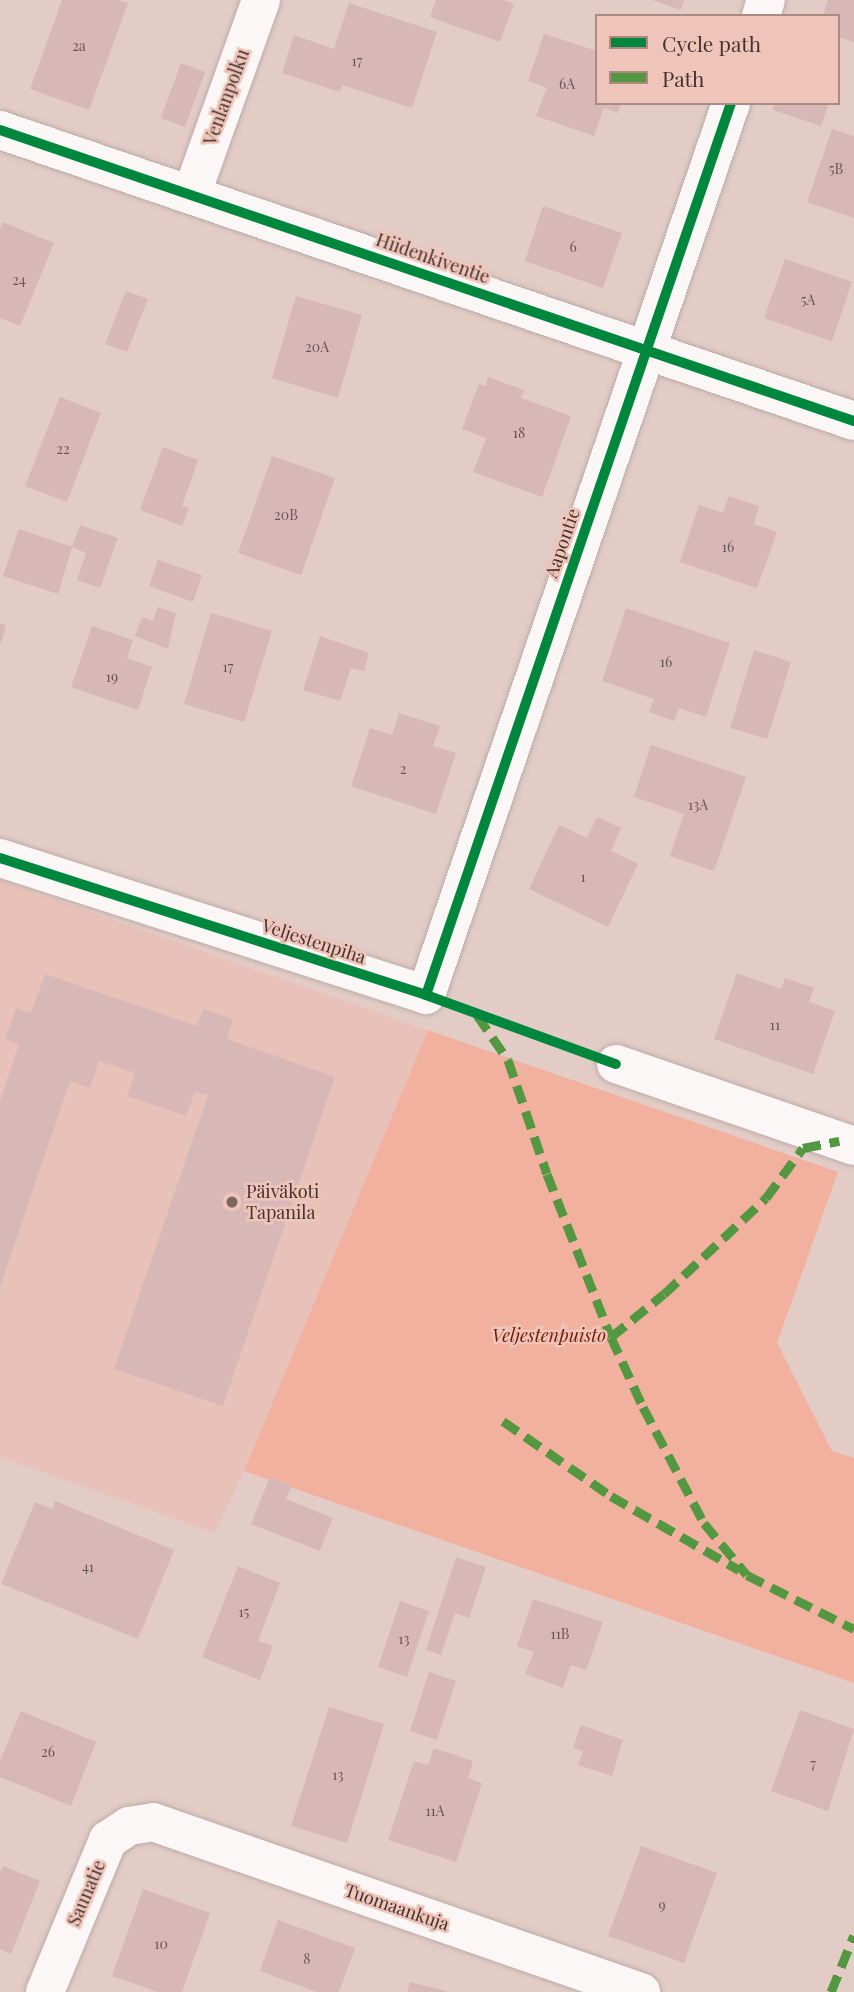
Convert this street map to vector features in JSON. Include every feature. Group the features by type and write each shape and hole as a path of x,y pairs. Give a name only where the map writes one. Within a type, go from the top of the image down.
{"street":[{"name":"Venlanpolku","path":"192,193 261,0"},
{"name":"Aapontie","path":"426,995 730,105"},
{"name":"Hiidenkiventie","path":"0,130 192,193 854,421"},
{"name":"Veljestenpiha","path":"0,858 426,995"},
{"path":"616,1064 854,1146"},
{"name":"Saunatie","path":"45,1992 108,1840 129,1826 153,1822"},
{"name":"Tuomaankuja","path":"153,1822 641,1992"}],"shaded area":[{"path":"0,880 428,1030 244,1471 215,1533 0,1457"}],"green space":[{"name":"Veljestenpuisto","path":"428,1030 838,1172 777,1343 832,1451 854,1458 854,1683 244,1471"}],"building":[{"path":"62,0 118,0 128,3 89,110 30,89"},
{"path":"436,0 503,0 514,4 500,42 430,17"},
{"path":"652,0 684,0 681,10"},
{"path":"828,0 854,0 854,42 840,38 840,14 824,14"},
{"path":"349,3 437,32 412,108 342,85 340,92 282,73 294,35 334,49"},
{"path":"544,34 595,50 595,105 620,105 618,113 604,108 594,136 536,116 547,88 528,81"},
{"path":"181,63 205,72 185,127 161,118"},
{"path":"774,105 828,105 821,126 773,110"},
{"path":"832,129 854,136 854,218 807,202"},
{"path":"543,206 622,233 603,288 525,261"},
{"path":"3,222 54,243 20,326 0,318 0,229"},
{"path":"785,259 852,282 832,341 764,318"},
{"path":"126,291 148,299 127,352 105,344"},
{"path":"296,296 362,315 338,398 272,378"},
{"path":"488,377 524,390 521,398 571,416 542,497 473,472 486,438 462,429 479,384 485,386"},
{"path":"60,397 101,413 67,502 25,486"},
{"path":"163,447 198,460 182,506 189,508 182,526 140,510"},
{"path":"272,456 335,478 301,575 238,553"},
{"path":"729,496 759,506 754,524 777,532 757,588 680,562 699,505 723,513"},
{"path":"80,525 118,538 100,588 77,580 86,553 72,547"},
{"path":"19,529 72,547 58,594 3,576"},
{"path":"158,560 202,575 193,602 149,586"},
{"path":"158,607 176,613 168,649 135,636 142,617 153,621"},
{"path":"626,608 730,643 706,717 679,708 674,721 649,712 654,699 602,681"},
{"path":"211,613 272,631 244,722 184,704"},
{"path":"0,623 6,625 1,643 0,643"},
{"path":"92,626 133,640 127,658 152,667 138,710 71,687"},
{"path":"320,636 369,653 364,671 351,668 340,701 303,690"},
{"path":"754,650 791,662 767,739 730,728"},
{"path":"399,713 440,726 433,746 456,753 436,814 351,786 370,728 392,735"},
{"path":"651,745 746,777 714,871 670,856 684,814 634,797"},
{"path":"597,817 621,828 611,851 638,864 608,927 529,889 559,825 587,838"},
{"path":"737,973 781,989 785,978 814,988 809,1002 835,1011 813,1074 714,1039"},
{"name":"Päiväkoti Tapanila","path":"45,974 197,1026 203,1009 233,1019 227,1039 335,1077 223,1406 114,1369 208,1095 195,1092 186,1116 127,1096 135,1073 99,1061 90,1088 70,1081 0,1287 0,1101 19,1044 5,1039 16,1008 31,1013"},
{"path":"270,1477 292,1486 286,1499 333,1518 320,1551 251,1524"},
{"path":"55,1501 174,1550 138,1639 1,1584 35,1502 52,1509"},
{"path":"456,1557 486,1567 469,1618 455,1613 441,1655 426,1650"},
{"path":"238,1566 280,1583 258,1641 273,1646 260,1680 202,1657"},
{"path":"533,1599 603,1622 586,1670 571,1665 563,1688 525,1674 534,1652 517,1646"},
{"path":"400,1601 429,1611 407,1677 378,1667"},
{"path":"429,1672 456,1681 437,1740 410,1731"},
{"path":"329,1707 384,1724 347,1843 291,1826"},
{"path":"800,1710 854,1729 828,1811 771,1791"},
{"path":"21,1711 96,1742 71,1806 0,1777 0,1761"},
{"path":"581,1725 623,1740 612,1776 578,1765 583,1751 573,1748"},
{"path":"434,1748 473,1761 468,1778 482,1783 456,1862 388,1840 414,1761 428,1765"},
{"path":"641,1846 717,1873 684,1963 608,1936"},
{"path":"3,1866 40,1881 11,1954 0,1949 0,1873"},
{"path":"143,1889 210,1913 182,1992 158,1992 112,1976"},
{"path":"278,1920 355,1948 339,1992 317,1992 260,1971"},
{"path":"410,1982 446,1991 446,1992 407,1992"}],"marked path":[{"path":"477,1015 508,1060 547,1174 611,1337 643,1407 704,1523 747,1575 854,1629"},
{"path":"611,1337 664,1294 766,1198 803,1148 839,1141"},
{"path":"503,1421 611,1496 739,1570"},
{"path":"831,1992 854,1935"}],"cycle path":[{"path":"426,995 730,105"},
{"path":"0,130 854,421"},
{"path":"0,858 426,995 616,1064"}],"place":[{"name":"Päiväkoti Tapanila","path":"232,1202"}]}
